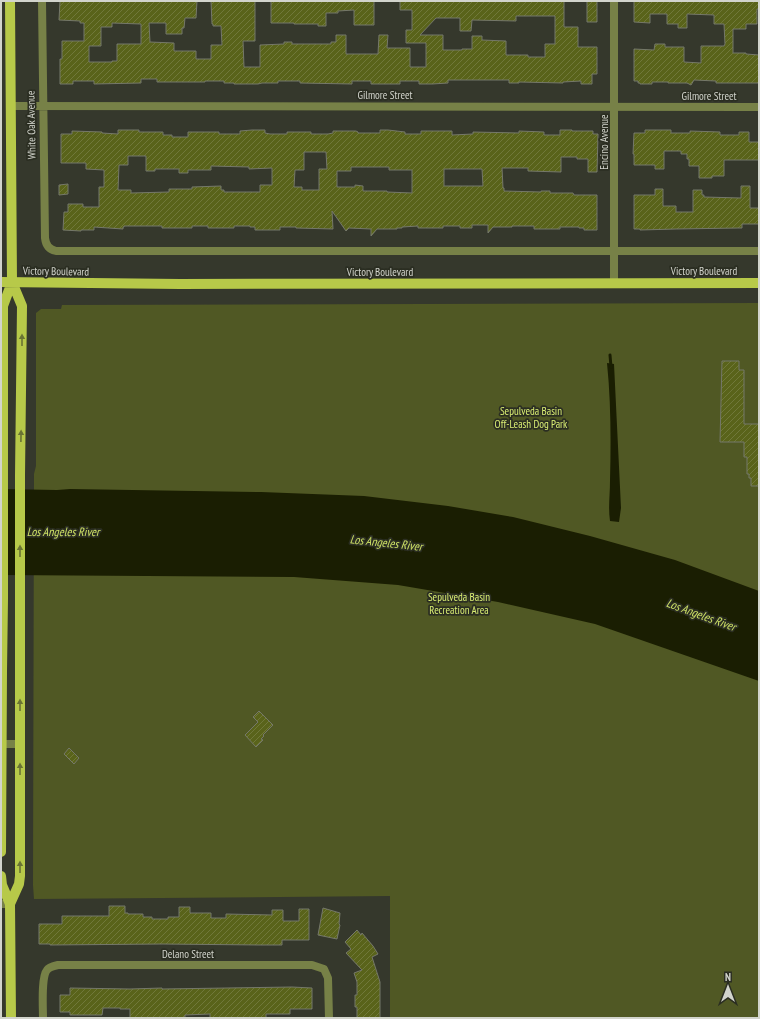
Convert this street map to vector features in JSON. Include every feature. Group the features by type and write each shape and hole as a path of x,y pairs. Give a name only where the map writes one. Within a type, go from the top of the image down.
{"main road":[{"name":"White Oak Avenue","path":"1,852 1,744 4,590 3,306 12,282 12,106 10,1"},
{"name":"Victory Boulevard","path":"1,282 180,284 759,283"},
{"name":"White Oak Avenue","path":"6,904 19,884 20,876 20,475 22,306 12,282"},
{"name":"White Oak Avenue","path":"1,876 6,904 11,1018"}],"street":[{"name":"White Oak Avenue","path":"42,1 45,238 48,247"},
{"name":"Encino Avenue","path":"614,1 614,283"},
{"name":"Gilmore Street","path":"12,106 759,107"},
{"name":"Victory Boulevard","path":"48,247 56,251 759,251"},
{"path":"1,744 20,744"},
{"name":"Delano Street","path":"43,1018 43,978 46,971 58,965 312,965 324,969 328,978 329,1018"}],"green space":[{"name":"Sepulveda Basin Recreation Area","path":"759,303 759,1018 390,1018 390,896 34,899 34,474 36,466 36,313 41,309 61,309 62,305"}],"water":[{"path":"607,363 614,364 621,508 619,522 610,521 609,516 611,452"},
{"name":"Los Angeles River","path":"1,489 261,492 364,496 448,506 513,517 590,536 675,560 759,591 759,681 595,624 498,602 398,585 294,577 1,575"}],"building":[{"path":"60,1 197,1 196,18 185,18 182,34 166,34 166,23 149,23 150,42 174,43 174,51 196,51 196,59 211,59 211,45 222,45 221,26 213,26 212,24 211,1 255,1 255,41 243,41 244,67 260,67 260,45 284,44 284,42 292,42 292,44 331,44 331,42 336,42 336,35 346,35 346,54 378,54 379,35 388,35 387,48 410,48 410,67 426,67 426,43 406,43 406,30 412,30 412,10 400,10 400,1 564,1 564,27 578,27 578,47 597,47 597,74 592,74 592,84 581,84 581,81 563,83 509,83 509,80 448,80 448,83 432,84 419,84 419,81 400,81 400,84 371,84 371,81 352,81 352,84 278,81 278,83 234,84 224,83 224,81 157,82 157,79 141,79 141,83 94,84 94,81 73,81 73,84 60,84 62,41 84,41 84,23 80,23 80,21 59,20","holes":["516,16 555,16 555,44 545,44 545,57 506,55 506,41 482,40 482,36 472,36 472,49 443,50 443,35 420,35 436,18 460,18 460,31 471,31 472,20 516,21","112,23 141,24 141,44 117,44 117,61 89,62 89,46 101,46 101,27 112,27"]},
{"path":"271,1 374,1 374,25 354,25 354,10 338,11 338,13 326,13 326,26 318,26 318,24 271,23"},
{"path":"587,1 597,1 597,22 587,22"},
{"path":"634,1 759,1 759,9 757,9 757,24 746,24 746,29 733,29 733,53 759,55 759,83 716,83 716,81 694,80 691,85 687,83 668,82 640,84 638,81 634,81 634,49 654,50 655,44 665,44 665,47 684,47 684,62 701,63 701,46 724,46 725,44 724,24 714,24 714,15 687,14 687,28 678,28 678,24 667,24 667,14 650,14 650,23 634,22"},
{"path":"118,130 163,132 163,135 172,135 172,137 188,137 188,132 240,134 240,131 252,130 265,130 265,133 270,134 311,132 311,134 328,134 333,133 333,131 380,133 380,130 388,130 405,132 405,134 421,134 421,131 452,131 452,135 473,134 473,132 519,133 519,131 544,132 544,135 560,135 560,130 593,131 593,134 598,134 597,172 588,172 588,159 577,159 577,157 561,157 561,172 528,171 528,168 502,168 504,191 550,191 550,193 597,195 597,230 584,230 584,228 579,227 534,229 534,226 512,226 493,227 488,233 488,225 472,225 472,228 443,226 443,228 418,228 418,226 402,227 397,229 377,229 371,236 371,229 349,228 346,231 332,211 333,229 280,227 280,230 255,230 255,227 250,226 234,226 234,228 208,228 208,226 192,226 192,228 162,228 162,226 124,226 123,229 94,227 94,230 63,230 64,212 68,212 68,204 83,204 83,207 99,207 99,187 104,187 104,170 86,169 86,163 61,163 61,134 72,134 72,131 118,134","holes":["304,152 326,152 327,169 319,169 319,190 302,190 302,187 294,187 295,170 304,170","128,156 146,156 146,171 155,171 155,169 179,169 179,173 188,173 188,170 211,170 211,166 249,167 249,169 272,168 272,185 260,185 260,192 224,192 224,190 221,190 221,186 192,187 192,189 169,189 169,192 131,193 131,190 118,190 119,165 128,165","351,167 389,167 389,170 412,170 412,193 363,191 363,186 355,185 355,187 337,187 337,171 351,171","444,169 482,169 483,186 444,186"]},
{"path":"645,130 671,130 671,133 690,133 690,131 720,132 720,135 739,135 739,132 749,132 749,142 759,142 759,160 724,160 724,176 712,176 712,178 699,178 699,166 689,166 687,154 681,154 681,151 664,151 664,169 655,169 655,165 634,165 634,133 645,133"},
{"path":"68,184 68,194 59,195 59,185"},
{"path":"741,186 750,186 750,208 759,208 759,224 742,224 742,228 634,229 634,195 655,195 655,189 663,189 663,206 676,206 676,212 693,212 693,190 702,190 702,195 704,195 704,197 741,198"},
{"path":"722,361 739,361 739,370 744,370 744,424 759,424 759,486 751,486 751,478 749,478 749,474 747,474 747,457 744,457 744,442 720,442"},
{"path":"259,711 273,725 263,735 264,736 261,739 263,740 256,747 245,735 258,722 253,717"},
{"path":"69,748 79,758 74,764 64,754"},
{"path":"109,906 125,906 125,913 143,914 143,917 152,917 152,919 179,917 179,907 190,907 190,913 211,913 211,918 226,918 226,914 272,915 272,910 283,910 283,921 299,921 299,909 309,909 309,940 282,940 282,945 39,944 39,924 62,924 62,916 109,916"},
{"path":"323,908 340,913 340,925 337,939 318,935"},
{"path":"357,930 361,935 362,933 378,954 372,957 380,982 380,1018 357,1018 355,995 357,995 357,982 354,973 362,970 346,953 351,949 345,942"},
{"path":"70,988 162,989 312,988 312,1009 290,1009 290,1014 266,1014 266,1018 210,1018 210,1014 185,1015 185,1018 130,1018 130,1009 120,1008 103,1008 102,1015 70,1015 70,1012 60,1012 60,995 70,995"}],"waterway":[{"path":"610,355 611,367"}],"park label":[{"name":"Sepulveda Basin Off-Leash Dog Park","path":"531,417"}]}
